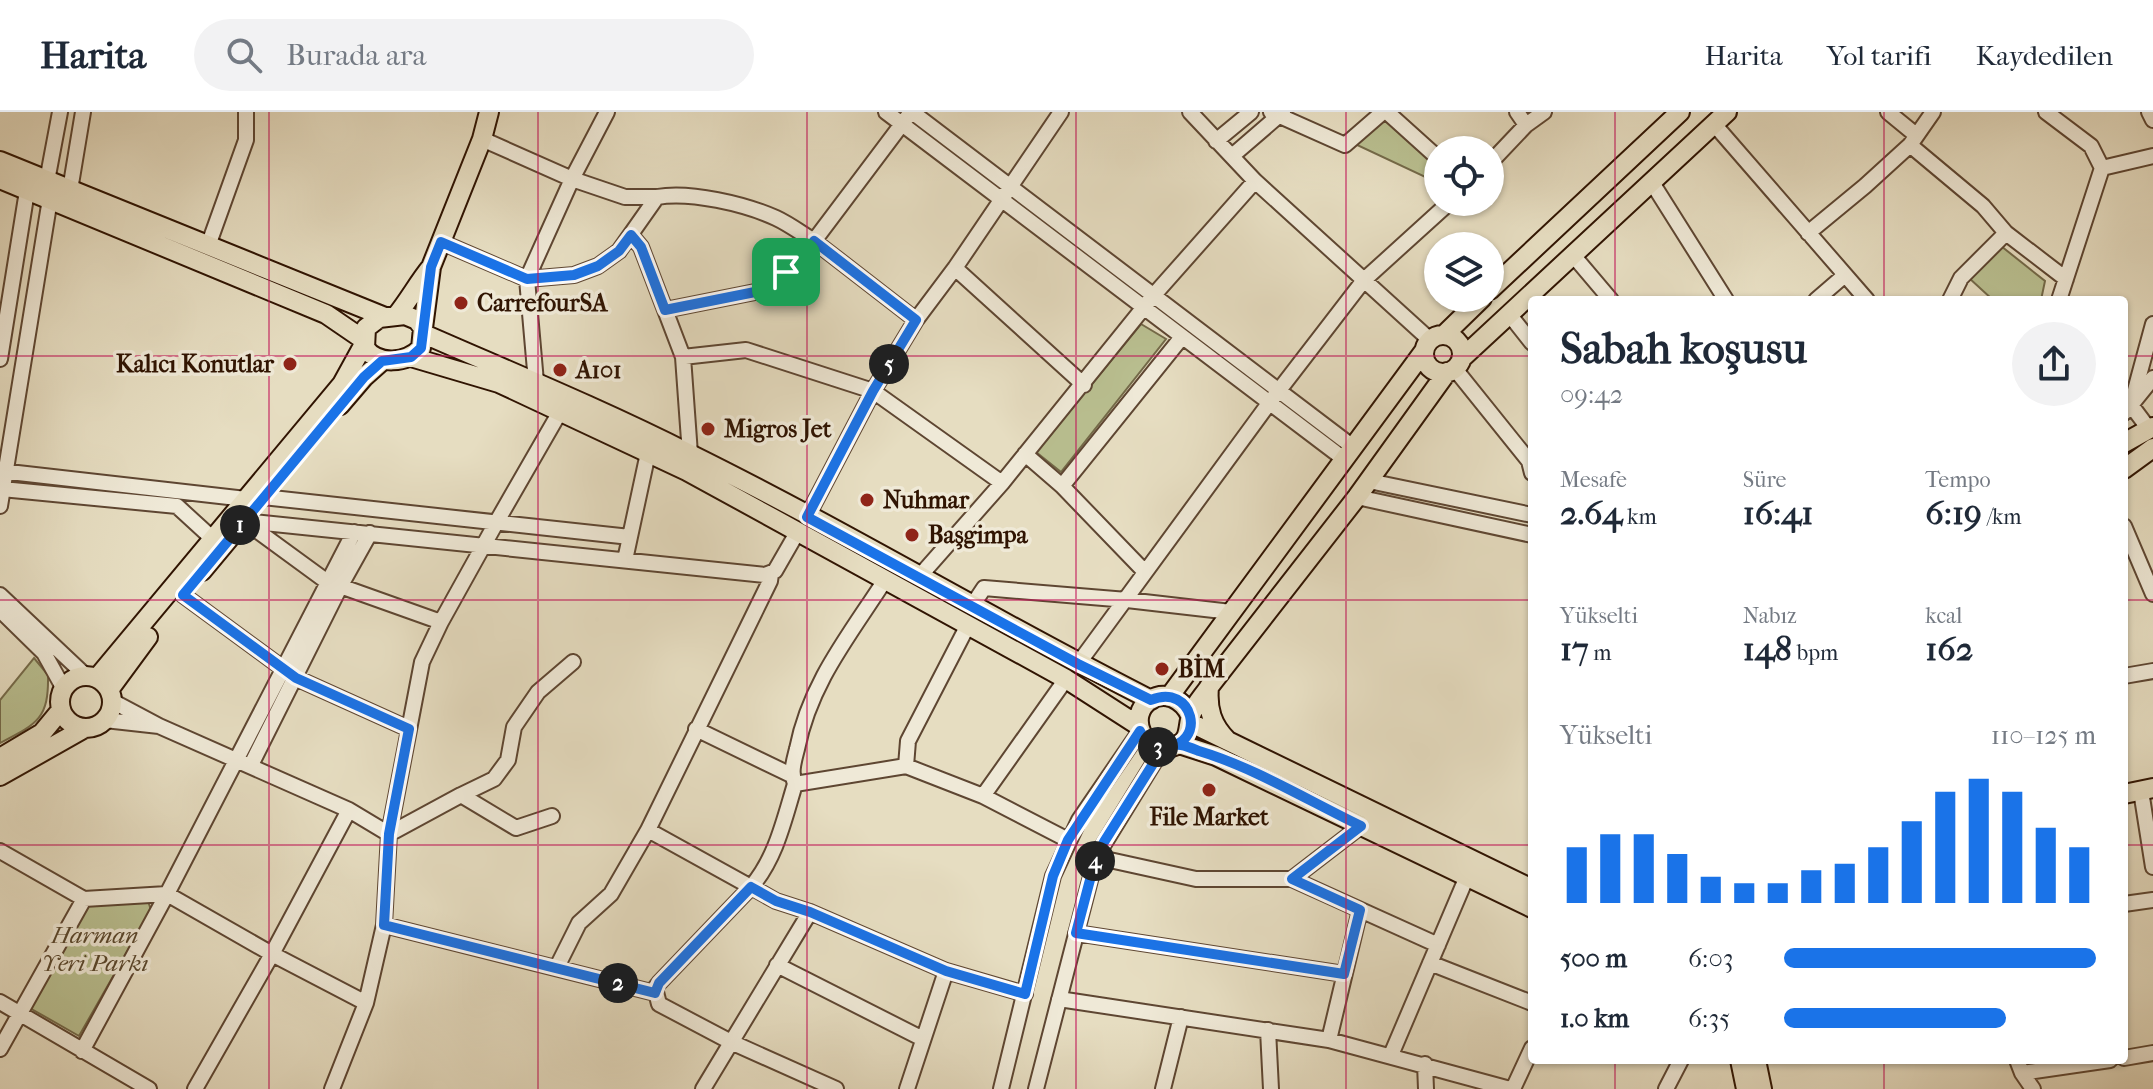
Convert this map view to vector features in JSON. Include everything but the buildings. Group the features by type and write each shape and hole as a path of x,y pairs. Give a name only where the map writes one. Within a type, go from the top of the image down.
{"main road":[{"path":"411,357 421,348 431,267 482,139 489,112"},
{"path":"1504,277 1680,112"},
{"path":"1171,746 1185,739 1191,719 1209,687 1454,366 1720,118"},
{"path":"0,161 49,190 326,314 364,342 367,353 382,361"},
{"path":"0,179 27,191 70,190 391,316 412,317 423,331 690,454 885,580 1160,698 1181,702 1191,719 1232,745 1471,868 1528,905"},
{"path":"101,686 138,649 244,521 255,498 342,384 364,342 366,328 371,322 391,316 431,267"},
{"path":"1466,312 1433,342 1231,612 1160,698 1140,712 1140,728 1147,742 1216,756 1361,826 1528,888"},
{"path":"1433,342 1457,342 1454,366"},
{"path":"1433,342 1424,358 1431,368 1437,372 1454,366"},
{"path":"101,686 213,539 255,498 364,377 382,361 411,357 487,379 561,410 919,577 970,616 1140,728"},
{"path":"2128,441 2151,428"},
{"path":"2128,466 2153,448"},
{"path":"0,758 42,733 61,710 64,689 72,680 101,686"},
{"path":"0,776 105,720 111,712 101,686"},
{"path":"1209,687 1208,706 1213,721 1232,745"},
{"path":"61,710 70,723 85,728"},
{"path":"1741,1064 1746,1089"},
{"path":"1757,1064 1762,1089"}],"street":[{"path":"0,506 2,471 60,112"},
{"path":"70,190 83,112"},
{"path":"208,246 246,140 246,112"},
{"path":"536,382 527,279 572,179 607,112"},
{"path":"886,112 908,116 1348,453"},
{"path":"557,967 579,923 611,894 648,830 771,574 802,524 873,391 916,320 1061,112"},
{"path":"1190,112 1255,181 1433,342"},
{"path":"1216,141 1251,112"},
{"path":"1232,156 1277,113 1345,145 1385,112 1424,146"},
{"path":"1517,112 1526,125"},
{"path":"1504,148 1526,125 1544,112"},
{"path":"1888,112 2006,233 2066,279"},
{"path":"1808,233 1865,186 1913,140 1933,112"},
{"path":"2046,112 2062,117 2091,146 2102,168 2060,296"},
{"path":"2149,112 2153,120"},
{"path":"665,310 755,292 786,272 814,241 908,116"},
{"path":"1720,118 1808,233 1863,296"},
{"path":"482,139 572,179 625,197 673,194 704,198 776,218 814,241 916,320"},
{"path":"2102,168 2153,156"},
{"path":"919,577 1084,385 1149,302 1255,181"},
{"path":"1651,181 1723,296"},
{"path":"0,359 27,191"},
{"path":"441,242 527,279 574,275 598,266 619,251 657,197"},
{"path":"1078,664 1364,280 1435,216"},
{"path":"1952,296 1961,278 2006,233"},
{"path":"631,235 641,247 683,357 690,454"},
{"path":"1572,254 1608,296"},
{"path":"955,268 1084,385"},
{"path":"1821,296 1845,275"},
{"path":"1149,302 1182,337 1274,397"},
{"path":"1509,314 1528,338"},
{"path":"2128,406 2153,324"},
{"path":"1062,486 1182,337"},
{"path":"683,357 746,350 873,391 1002,483"},
{"path":"1454,366 1528,460"},
{"path":"2128,408 2153,378"},
{"path":"332,1089 366,1003 384,925 389,834 422,662 441,622 561,410"},
{"path":"2128,410 2151,428"},
{"path":"625,560 648,453"},
{"path":"1025,454 1062,486 1145,572"},
{"path":"2,471 630,537"},
{"path":"2,489 177,506 213,539"},
{"path":"1363,489 1528,514"},
{"path":"1363,489 1528,534"},
{"path":"244,521 771,574"},
{"path":"244,521 326,581 441,622"},
{"path":"82,1051 167,894 354,532"},
{"path":"251,765 370,533"},
{"path":"2128,535 2153,594"},
{"path":"836,1089 731,1042 659,1004 655,993 659,983 763,873 779,839 802,722 818,684 885,580"},
{"path":"906,766 908,741 984,588 1231,612"},
{"path":"0,595 101,686 159,726 349,810 389,834"},
{"path":"183,595 296,678 409,729"},
{"path":"0,610 44,653 64,689"},
{"path":"389,834 494,779 508,760 514,727 538,692 573,662"},
{"path":"2128,675 2153,671"},
{"path":"983,796 1066,679"},
{"path":"105,720 159,726"},
{"path":"1001,1089 1053,876 1068,840 1140,728"},
{"path":"696,729 793,780 906,766 983,796 1068,840"},
{"path":"1036,1089 1096,857 1171,746"},
{"path":"2139,791 2153,867"},
{"path":"461,795 516,828 552,816"},
{"path":"195,1089 349,810"},
{"path":"1292,879 1361,826"},
{"path":"648,830 776,901 810,912 946,971 1025,994"},
{"path":"0,851 84,899 167,894 366,1003"},
{"path":"1096,857 1196,879 1292,879 1438,945"},
{"path":"1391,1055 1471,868"},
{"path":"0,1049 84,899"},
{"path":"2128,903 2153,900"},
{"path":"1329,1040 1360,910"},
{"path":"703,1089 810,912"},
{"path":"384,925 655,993"},
{"path":"1076,933 1344,974"},
{"path":"1430,963 1528,1001"},
{"path":"777,965 923,1039"},
{"path":"907,1089 946,971"},
{"path":"1059,999 1329,1040 1505,1088 1528,1054"},
{"path":"0,1002 149,1089"},
{"path":"1163,1089 1181,1017"},
{"path":"1268,1030 1271,1089"},
{"path":"2128,1057 2153,1053"},
{"path":"1425,1064 1426,1089"},
{"path":"1666,1089 1679,1064"},
{"path":"2033,1089 2019,1067 2058,1064"}],"green space":[{"path":"1385,118 1424,153 1424,176 1355,144"},
{"path":"2001,246 2045,281 2042,296 1989,296 1969,278"},
{"path":"1141,324 1166,339 1061,472 1036,452"},
{"path":"34,658 48,675 43,711 32,725 0,743 0,700"},
{"name":"Harman Yeri Parkı","path":"141,898 148,901 151,910 79,1036 28,1007 84,907"}],"place":[{"name":"CarrefourSA","path":"461,303"},
{"name":"Kalıcı Konutlar","path":"290,364"},
{"name":"A101","path":"560,370"},
{"name":"Migros Jet","path":"708,429"},
{"name":"Nuhmar","path":"867,500"},
{"name":"Başgimpa","path":"912,535"},
{"name":"BİM","path":"1162,669"},
{"name":"File Market","path":"1209,790"}],"route":[{"path":"786,272 755,292 665,310 638,240 631,235 619,251 598,266 574,275 527,279 441,242 431,267 421,348 411,357 382,361 364,377 183,595 296,678 409,729 389,834 384,925 655,993 659,983 751,887 776,901 810,912 917,960 1025,994 1053,876 1068,840 1140,731 1147,742 1155,746 1171,748 1179,744 1216,756 1361,826 1292,879 1360,910 1344,974 1076,933 1096,857 1163,748 1171,748 1185,739 1191,723 1187,708 1166,696 1151,700 1078,664 807,517 873,391 916,320 814,241 786,272"}]}
